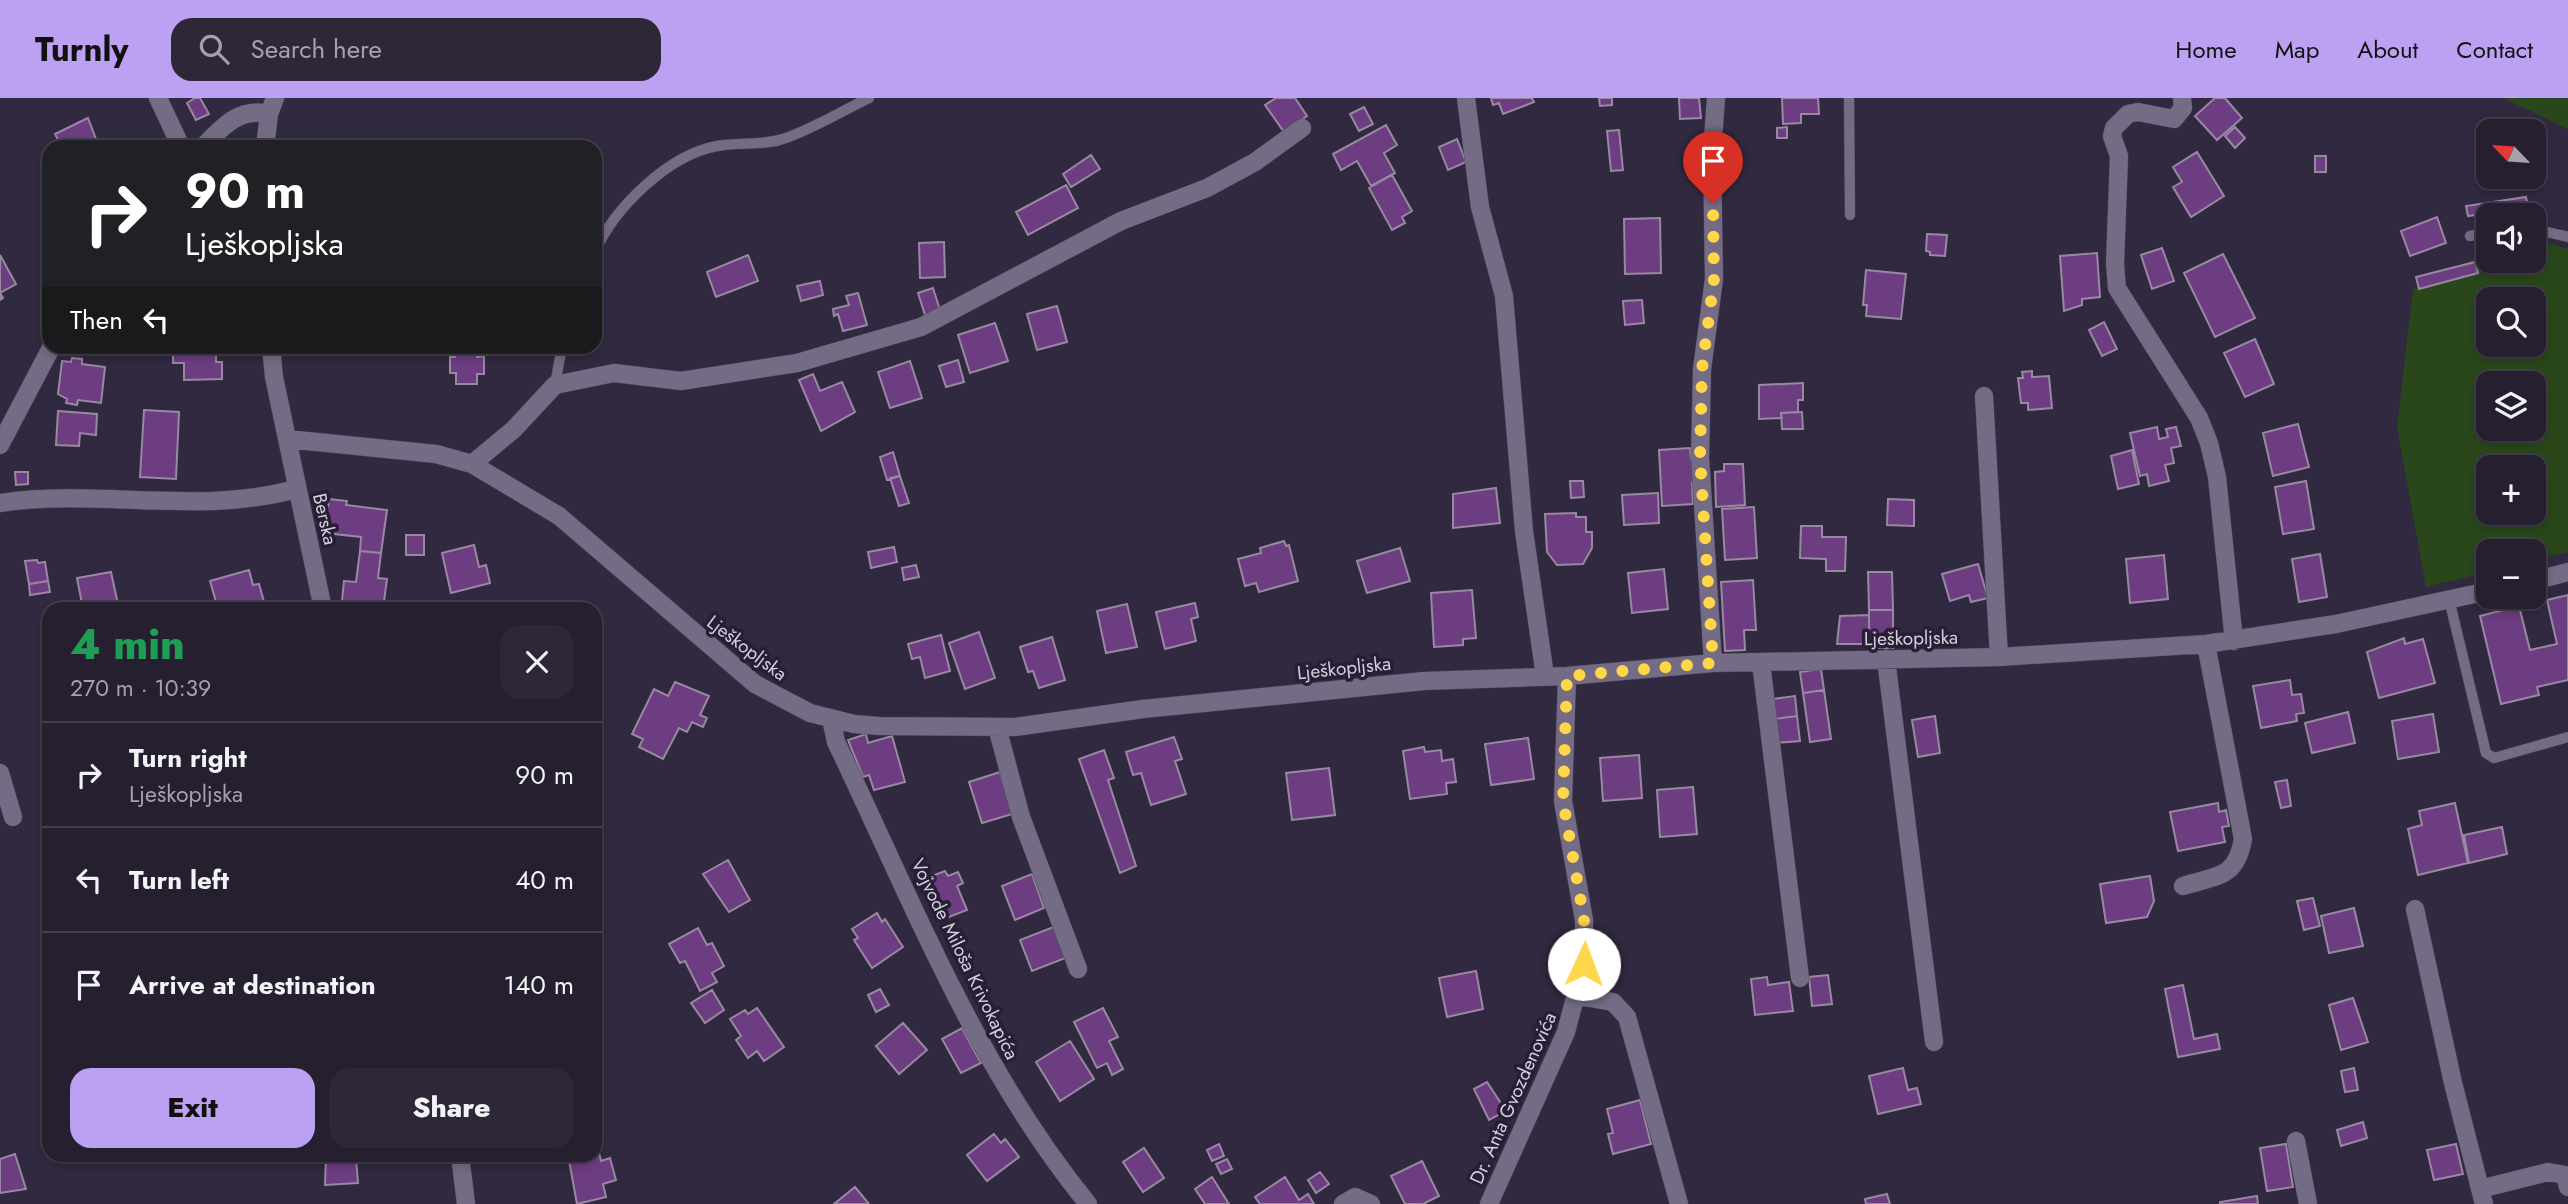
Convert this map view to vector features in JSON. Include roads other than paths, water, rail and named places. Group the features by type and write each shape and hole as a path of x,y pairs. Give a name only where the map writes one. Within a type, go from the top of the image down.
{"street":[{"path":"158,98 178,140"},
{"path":"1466,98 1480,207 1504,296 1524,531 1545,676"},
{"path":"1713,663 1700,457 1702,369 1714,279 1712,153 1716,98"},
{"path":"2182,98 2183,108 2174,119 2138,112 2128,114 2114,128 2112,136 2119,156 2115,264 2118,288 2128,310 2199,418 2209,443 2217,477 2234,641"},
{"path":"211,140 237,116 272,106 266,140"},
{"path":"472,464 513,430 555,386 614,373 681,380 797,363 921,327 1121,221 1207,188 1255,162 1302,128"},
{"path":"0,445 48,354"},
{"name":"Berska","path":"272,354 296,489 321,602"},
{"path":"1984,396 1999,657"},
{"name":"Lješkopljska","path":"287,439 436,454 472,464 559,516 755,684 783,701 831,719 879,726 998,727 1143,709 1410,682 1567,676 1713,663 1999,657 2206,644 2358,620 2476,593"},
{"path":"0,503 39,498 245,501 296,489"},
{"path":"2546,578 2568,572"},
{"path":"2183,887 2228,872 2239,860 2243,839 2206,644"},
{"path":"1886,659 1934,1042"},
{"path":"1761,663 1800,978"},
{"name":"Dr. Anta Gvozdenovića","path":"1489,1204 1566,1032 1578,996 1585,933 1563,801 1567,676"},
{"name":"Vojvode Miloša Krivokapića","path":"831,719 836,742 981,1045 1027,1124 1088,1204"},
{"path":"998,727 1021,817 1078,969"},
{"path":"0,773 13,817"},
{"path":"2415,909 2453,1083 2482,1196 2548,1172 2565,1175 2568,1187"},
{"path":"1578,996 1613,1002 1627,1017 1679,1204"},
{"path":"2296,1142 2308,1204"},
{"path":"461,1162 466,1204"},
{"path":"1343,1204 1355,1197 1371,1204"}],"lane":[{"path":"602,240 618,213 636,192 685,158 719,145 785,138 869,98"},
{"path":"1849,98 1850,215"},
{"path":"2546,232 2568,237"},
{"path":"2470,236 2476,235"},
{"path":"555,386 561,354"},
{"path":"2449,598 2486,753 2494,758 2568,737"}]}
